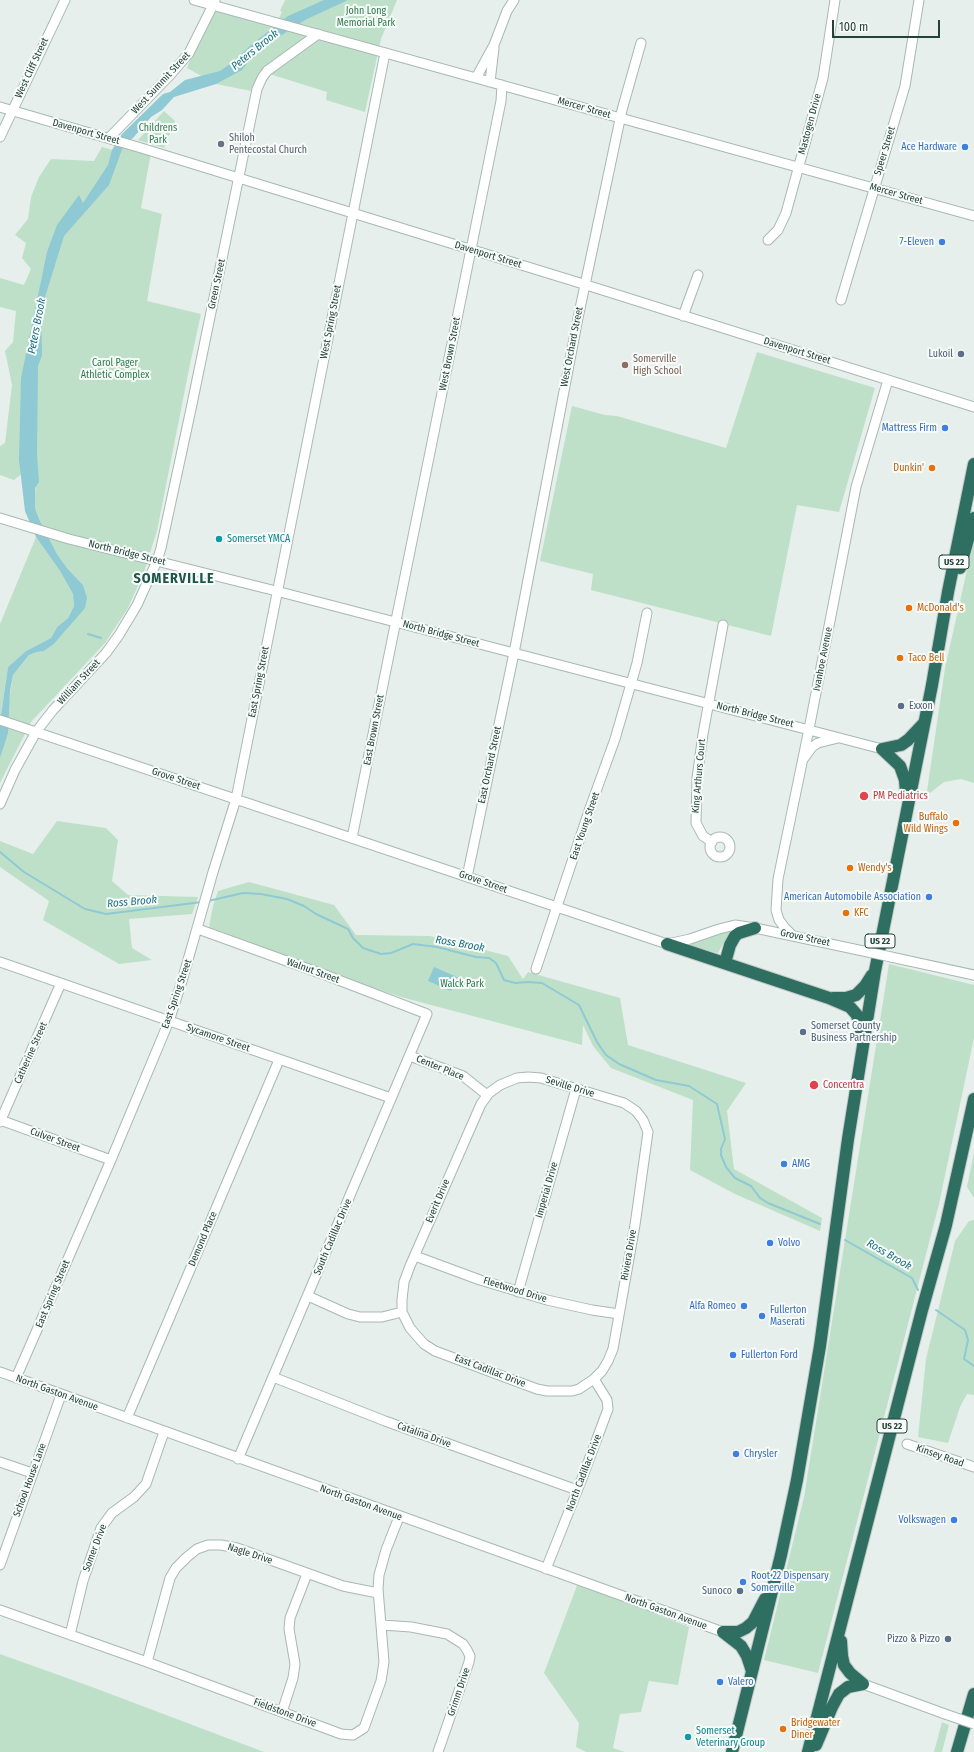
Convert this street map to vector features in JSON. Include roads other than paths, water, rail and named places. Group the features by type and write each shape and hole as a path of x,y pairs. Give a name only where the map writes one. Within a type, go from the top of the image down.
{"highway":[{"name":"US 22","path":"732,1752 797,1480 811,1402 875,970 925,722 948,592 974,464"},
{"path":"937,660 974,518"},
{"path":"882,749 901,745 908,740 925,722"},
{"path":"882,749 895,760 903,772 908,804"},
{"path":"726,963 730,945 735,936 739,933 755,928"},
{"path":"668,944 830,998 850,1007 859,1020 863,1043"},
{"path":"830,998 846,998 856,995 865,986 875,970"},
{"name":"US 22","path":"808,1752 959,1168 974,1099"},
{"path":"959,1168 974,1125"},
{"path":"723,1632 738,1632 750,1625 757,1616 774,1581"},
{"path":"841,1625 841,1649 843,1661 850,1673 863,1684"},
{"path":"723,1632 741,1646 747,1656 752,1671"},
{"path":"814,1752 832,1707 839,1694 848,1688 863,1684"},
{"path":"957,1752 974,1694"}],"street":[{"name":"West Cliff Street","path":"0,136 65,0"},
{"name":"Mercer Street","path":"194,0 214,3 273,22 974,216"},
{"path":"476,78 494,45 507,11 514,0"},
{"name":"Mastogen Drive","path":"768,240 778,230 783,222 823,78 835,0"},
{"name":"Speer Street","path":"841,300 905,86 919,0"},
{"name":"West Summit Street","path":"112,139 189,53 214,3"},
{"name":"Green Street","path":"157,560 161,548 191,409 257,89 267,71 318,34"},
{"name":"West Orchard Street","path":"514,653 585,284 621,118 641,43"},
{"path":"490,82 494,45"},
{"name":"West Spring Street","path":"277,591 385,53"},
{"name":"West Brown Street","path":"396,622 501,101 502,85"},
{"name":"Davenport Street","path":"0,107 112,139 585,284 974,407"},
{"path":"683,316 698,275"},
{"name":"Ivanhoe Avenue","path":"793,936 779,920 776,910 776,895 856,487 888,380"},
{"name":"North Bridge Street","path":"0,518 69,539 157,560 882,749"},
{"name":"William Street","path":"0,804 15,770 36,732 53,710 106,653 119,635 137,605 157,560"},
{"name":"East Spring Street","path":"16,1378 111,1160 169,1021 236,799 277,591"},
{"name":"East Young Street","path":"536,969 615,739 632,683 647,613"},
{"name":"East Brown Street","path":"352,838 396,622"},
{"name":"King Arthurs Court","path":"712,842 700,832 696,816 697,778 708,703 723,625"},
{"name":"East Orchard Street","path":"467,877 514,653"},
{"name":"Grove Street","path":"0,720 668,944 698,937 728,926 744,926 974,975"},
{"path":"801,762 812,747 818,743 842,738"},
{"name":"Walnut Street","path":"198,929 427,1014"},
{"name":"Sycamore Street","path":"0,962 391,1098"},
{"name":"Catherine Street","path":"0,1121 61,983"},
{"name":"South Cadillac Drive","path":"238,1459 427,1014"},
{"name":"Center Place","path":"410,1056 463,1076 487,1094"},
{"name":"Demond Place","path":"126,1418 279,1060"},
{"name":"Seville Drive","path":"487,1094 500,1085 517,1078 541,1078 624,1103 636,1111 646,1126"},
{"name":"Imperial Drive","path":"518,1292 576,1089"},
{"name":"Everit Drive","path":"402,1312 404,1282 471,1126 487,1094"},
{"name":"Culver Street","path":"0,1121 111,1160"},
{"name":"Riviera Drive","path":"594,1379 608,1361 613,1349 647,1146 648,1132 646,1126"},
{"name":"Fleetwood Drive","path":"415,1256 518,1292 585,1309 619,1314"},
{"path":"308,1296 360,1317 382,1316 402,1312"},
{"name":"East Cadillac Drive","path":"402,1312 410,1328 424,1344 435,1351 537,1389 562,1392 579,1389 594,1379"},
{"name":"North Gaston Avenue","path":"0,1372 399,1517 723,1632"},
{"name":"Catalina Drive","path":"273,1377 385,1421 577,1490"},
{"name":"North Cadillac Drive","path":"546,1569 608,1410 607,1400 594,1379"},
{"name":"School House Lane","path":"0,1565 61,1395"},
{"name":"Somer Drive","path":"70,1635 83,1581 101,1528 112,1513 134,1497 146,1484 164,1432"},
{"name":"Kinsey Road","path":"906,1444 974,1467"},
{"path":"0,1462 32,1474"},
{"name":"Fieldstone Drive","path":"0,1610 147,1662 341,1734 353,1735 361,1732 364,1728 381,1681 384,1662 382,1625 378,1593 379,1575 386,1550 399,1517"},
{"name":"Nagle Drive","path":"147,1662 170,1578 176,1568 186,1557 197,1549 221,1545 237,1548 343,1586 378,1593"},
{"path":"282,1712 293,1678 295,1664 289,1628 290,1618 307,1574"},
{"name":"Grimm Drive","path":"382,1625 411,1627 446,1634 463,1644 470,1656 438,1752"},
{"path":"863,1684 974,1724"}],"water":[{"name":"Peters Brook","path":"324,0 348,0 305,20 257,51 242,70 216,84 174,97 162,110 151,117 133,138 124,144 109,185 64,236 41,310 42,355 38,366 37,454 39,482 35,488 35,508 57,554 67,568 83,585 87,598 85,608 54,644 44,651 29,655 13,675 10,691 8,733 0,758 0,722 8,667 26,651 51,638 57,627 68,618 74,606 73,594 60,571 36,537 25,511 19,460 21,378 47,252 57,225 79,195 83,203 108,165 112,150 122,134 163,94 170,92 185,80 220,71 288,16"},
{"path":"434,967 457,977 451,991 428,981"}],"waterway":[{"path":"88,634 101,638"},
{"name":"Ross Brook","path":"0,852 24,872 85,909 106,914 202,902"},
{"name":"Ross Brook","path":"208,901 243,893 261,894 287,899 304,906 316,914 348,929 353,938 363,948 381,954 391,953 413,944 437,947 476,957 489,958 496,963 504,980 515,983 542,983 579,1005 597,1042 606,1055 619,1064 656,1080 689,1086 717,1104 725,1139 721,1149 721,1155 726,1167 735,1178 751,1186 760,1198 768,1203 820,1224"},
{"name":"Ross Brook","path":"845,1240 912,1278 918,1290"},
{"name":"Ross Brook","path":"936,1310 965,1330 968,1340 964,1359 974,1366"}],"place":[{"name":"Shiloh Pentecostal Church","path":"221,144"},
{"name":"Ace Hardware","path":"965,147"},
{"name":"7-Eleven","path":"942,242"},
{"name":"Lukoil","path":"961,354"},
{"name":"Somerville High School","path":"625,365"},
{"name":"Mattress Firm","path":"945,428"},
{"name":"Dunkin'","path":"932,468"},
{"name":"Somerset YMCA","path":"219,539"},
{"name":"McDonald's","path":"909,608"},
{"name":"Taco Bell","path":"900,658"},
{"name":"Exxon","path":"901,706"},
{"name":"PM Pediatrics","path":"864,796"},
{"name":"Buffalo Wild Wings","path":"956,823"},
{"name":"Wendy's","path":"850,868"},
{"name":"American Automobile Association","path":"929,897"},
{"name":"KFC","path":"846,913"},
{"name":"Somerset County Business Partnership","path":"803,1032"},
{"name":"Concentra","path":"814,1085"},
{"name":"AMG","path":"784,1164"},
{"name":"Volvo","path":"770,1243"},
{"name":"Alfa Romeo","path":"744,1306"},
{"name":"Fullerton Maserati","path":"762,1316"},
{"name":"Fullerton Ford","path":"733,1355"},
{"name":"Chrysler","path":"736,1454"},
{"name":"Volkswagen","path":"954,1520"},
{"name":"Root 22 Dispensary Somerville","path":"743,1582"},
{"name":"Sunoco","path":"740,1591"},
{"name":"Pizzo & Pizzo","path":"948,1639"},
{"name":"Valero","path":"720,1682"},
{"name":"Bridgewater Diner","path":"783,1729"},
{"name":"Somerset Veterinary Group","path":"688,1737"}],"district":[{"name":"SOMERVILLE","path":"174,579"}],"park label":[{"name":"John Long Memorial Park","path":"366,16"},
{"name":"Childrens Park","path":"158,134"},
{"name":"Carol Pager Athletic Complex","path":"115,368"},
{"name":"Walck Park","path":"462,984"}]}
